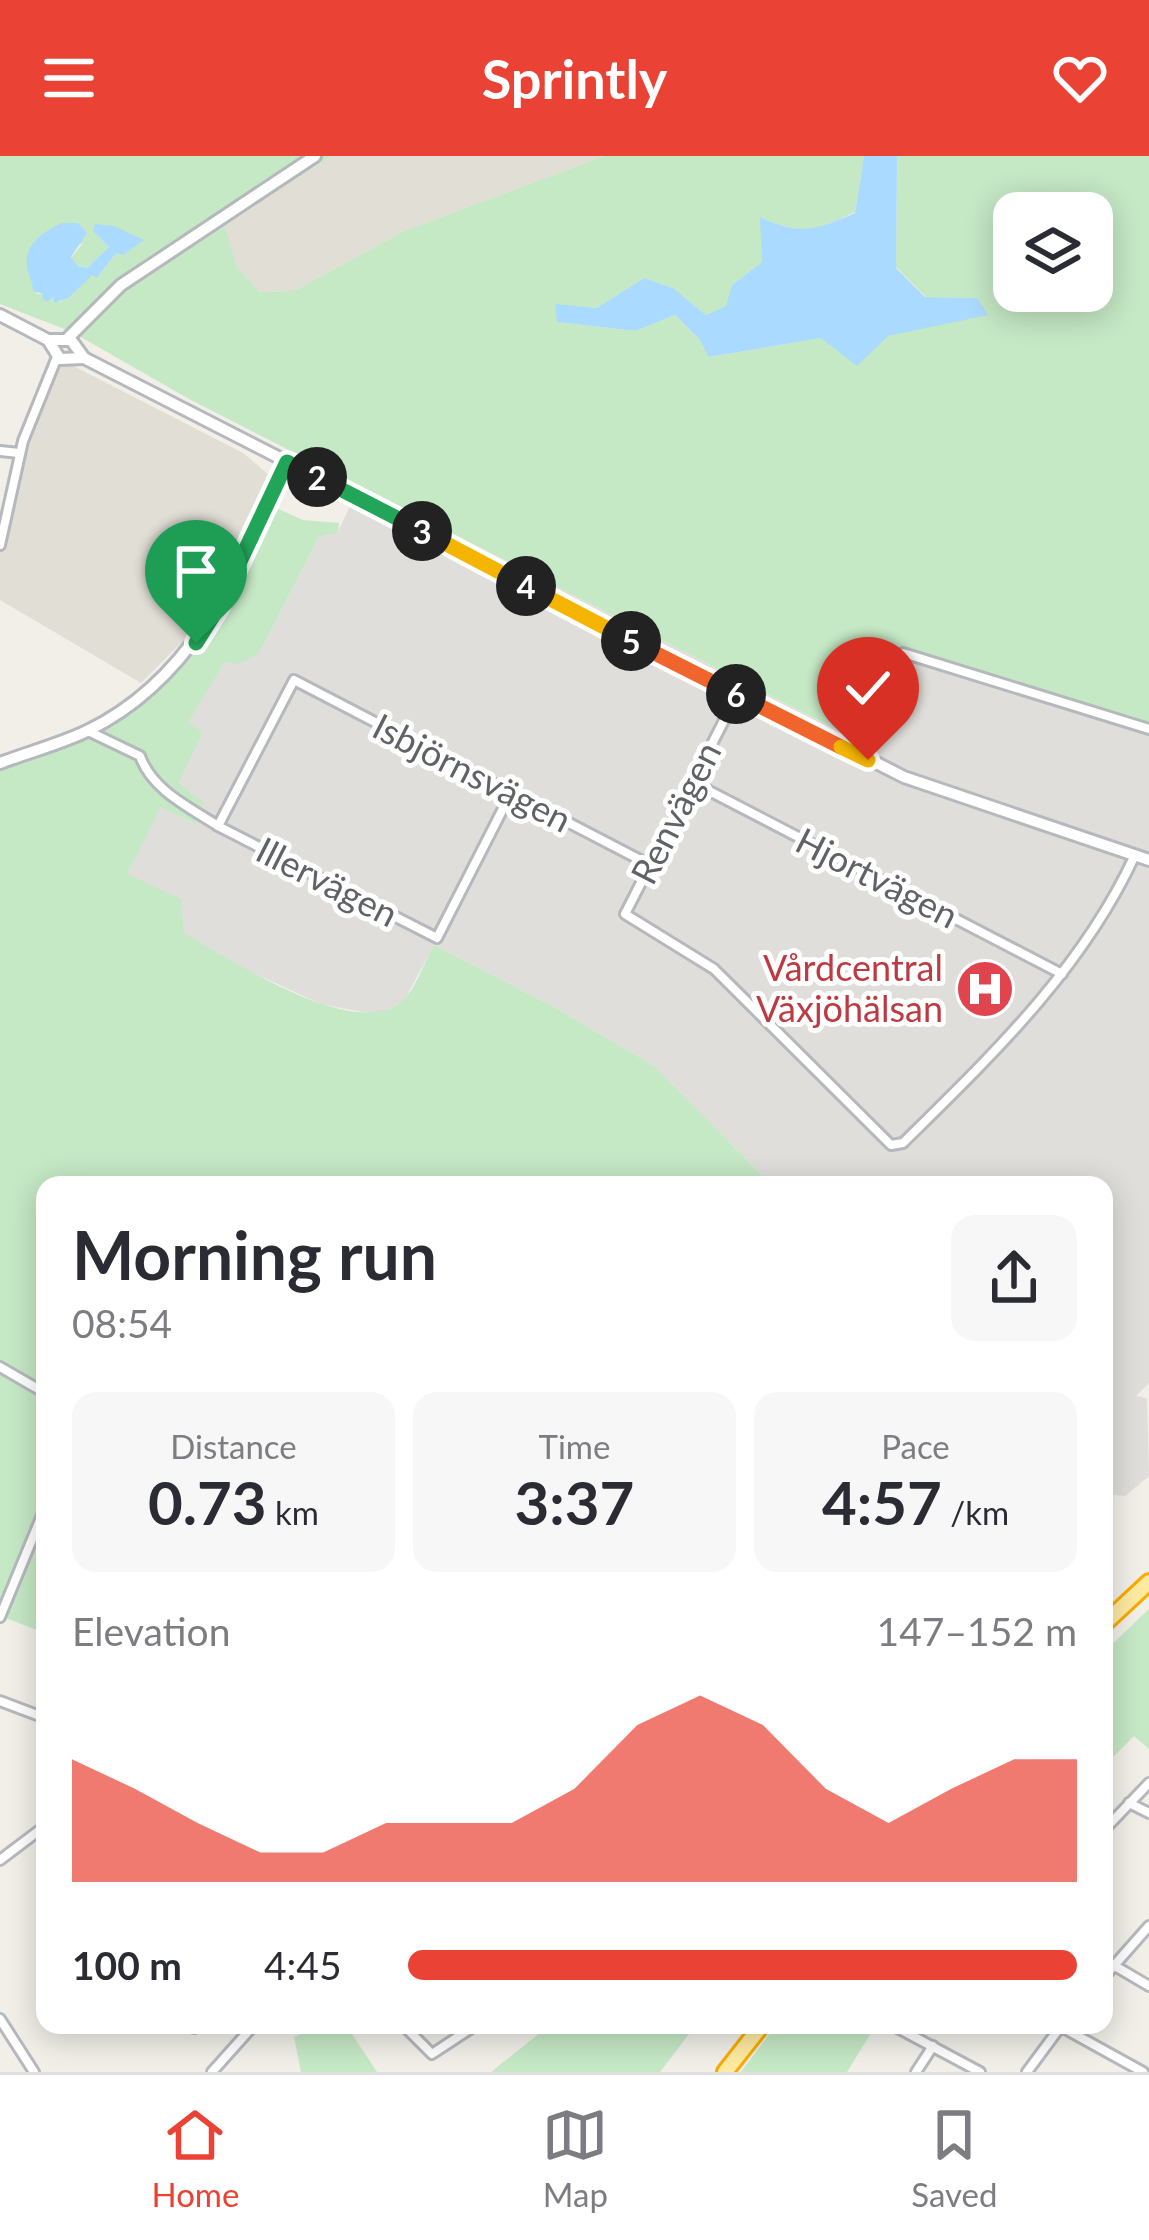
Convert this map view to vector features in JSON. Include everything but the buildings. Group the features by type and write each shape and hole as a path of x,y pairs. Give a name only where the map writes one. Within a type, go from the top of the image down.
{"highway":[{"path":"1113,1616 1149,1582"},
{"path":"1113,1626 1149,1592"},
{"path":"716,2072 745,2034"},
{"path":"725,2072 755,2034"}],"street":[{"path":"0,545 19,453 66,350 122,284 315,156"},
{"path":"0,315 904,777 1149,860"},
{"path":"0,451 19,453"},
{"path":"0,763 88,730 148,692 196,643 218,608 287,462"},
{"path":"903,653 1149,729"},
{"name":"Isbjörnsvägen","path":"294,680 650,865"},
{"name":"Illervägen","path":"294,680 218,826 436,938 511,794"},
{"name":"Renvägen","path":"737,695 625,914 714,969 885,1141 896,1146 1000,1047 1062,974 1112,900 1135,855"},
{"path":"88,730 140,756 144,768 164,790 218,826"},
{"name":"Hjortvägen","path":"692,782 1062,974"},
{"path":"0,1367 36,1388"},
{"path":"0,1617 36,1530"},
{"path":"0,1701 36,1715"},
{"path":"1113,1821 1149,1783"},
{"path":"1130,1803 1149,1813"},
{"path":"0,1860 36,1833"},
{"path":"1149,1926 1114,1966 1149,1986"},
{"path":"0,2019 34,2072"},
{"path":"212,2072 246,2034"},
{"path":"412,2034 432,2054 464,2034"},
{"path":"909,2034 980,2072"},
{"path":"1027,2072 1054,2034"},
{"path":"1074,2034 1143,2072"},
{"path":"916,2072 933,2047"}],"shaded area":[{"path":"332,156 604,156 404,231 294,291 260,292 237,267 223,224"},
{"path":"60,359 243,453 269,475 256,512 202,615 141,683 0,600 0,545 19,453"},
{"path":"359,486 870,747 903,653 1149,729 1149,1383 1136,1396 1147,1398 1149,1476 1125,1496 1113,1495 1113,1176 763,1176 654,1066 434,945 404,1001 378,1015 321,1004 238,966 183,933 127,874 161,806 194,824 177,783 203,732 187,722 225,662 259,653 319,537 338,532"}],"green space":[{"path":"0,156 332,156 224,224 237,267 260,292 294,291 404,231 604,156 864,156 855,212 808,229 761,218 762,262 732,285 727,306 706,315 673,288 644,278 597,308 555,305 558,322 636,331 675,315 710,357 821,338 888,336 977,298 926,297 896,267 897,156 1149,156 1149,729 903,653 871,747 189,399 72,332 0,304","holes":["93,231 116,253 98,277 92,274 69,298 59,302 55,294 37,294 28,265 83,243 71,258 87,268 109,247"]},
{"path":"276,508 303,520 339,523 338,532 319,537 259,653 239,664 225,662 188,722 203,732 178,783 204,803 195,824 161,807 127,874 181,899 184,933 291,992 353,1012 380,1012 401,1002 434,945 654,1066 763,1176 36,1176 36,1630 0,1616 0,767 59,746 139,703 186,662 234,590"},
{"path":"1149,1609 1149,1749 1134,1736 1113,1757 1113,1643"},
{"path":"352,2034 377,2072 301,2072 294,2037"},
{"path":"539,2034 689,2034 660,2072 491,2072"},
{"path":"769,2034 870,2034 847,2072 741,2072"}],"water":[{"path":"864,156 897,156 896,268 925,297 977,298 988,315 888,336 857,366 821,338 709,357 675,315 636,331 557,322 555,304 597,308 644,278 673,288 706,315 726,306 732,285 762,262 760,217 787,227 808,228 855,213"},
{"path":"63,223 78,223 87,233 71,257 87,268 109,247 93,231 95,224 114,226 144,240 123,255 116,253 97,278 92,275 69,298 54,303 54,296 47,302 43,294 33,291 28,254 41,235"}],"place":[{"name":"Vårdcentral Växjöhälsan","path":"985,989"}],"route":[{"path":"196,643 218,608 287,462 868,760"}]}
